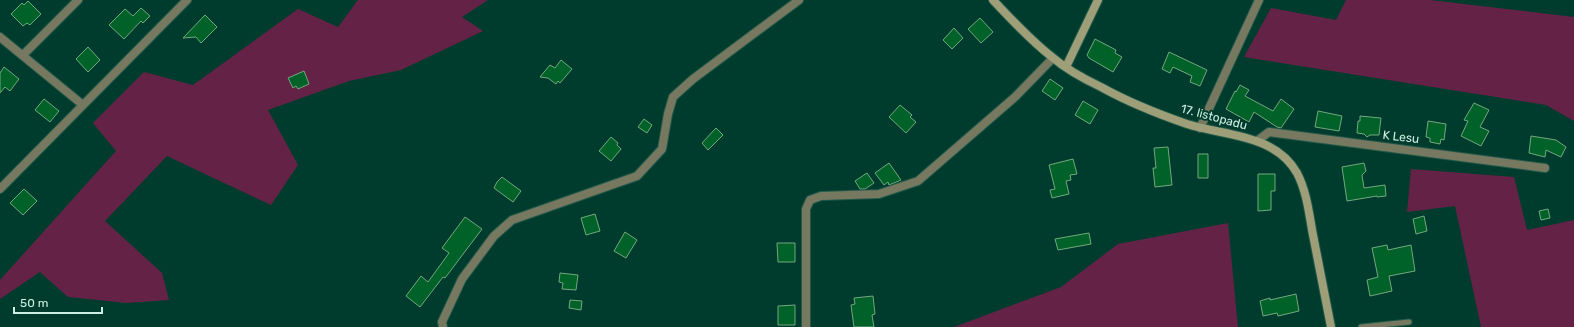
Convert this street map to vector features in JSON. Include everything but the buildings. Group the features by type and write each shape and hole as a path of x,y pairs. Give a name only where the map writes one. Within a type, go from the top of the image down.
{"main road":[{"name":"17. listopadu","path":"994,0 1029,37 1053,58 1102,88 1169,118 1200,128 1257,141 1277,150 1297,173 1307,200 1331,327"},
{"path":"1066,67 1098,0"}],"street":[{"path":"22,55 78,0"},
{"path":"0,189 187,0"},
{"path":"443,327 442,322 462,279 500,230 512,220 637,176 662,149 668,114 673,97 694,79 799,0"},
{"path":"1200,128 1259,0"},
{"path":"0,37 83,105"},
{"path":"806,327 806,209 810,200 821,196 879,194 918,181 1015,97 1053,58"},
{"name":"K Lesu","path":"1257,141 1269,132 1545,168"}],"lane":[{"path":"1361,327 1409,322"}],"shaded area":[{"path":"358,0 488,0 462,17 483,31 401,70 349,81 268,110 298,165 271,205 167,156 105,221 162,273 169,300 127,303 68,297 40,272 0,299 0,280 116,151 93,123 144,72 193,85 298,9 338,27"},
{"path":"1346,0 1430,0 1574,17 1574,121 1546,105 1244,57 1271,8 1336,20"},
{"path":"1411,169 1514,177 1527,230 1574,220 1574,327 1481,327 1455,206 1407,212"},
{"path":"1228,223 1238,327 954,327 1061,287 1118,244"}]}
